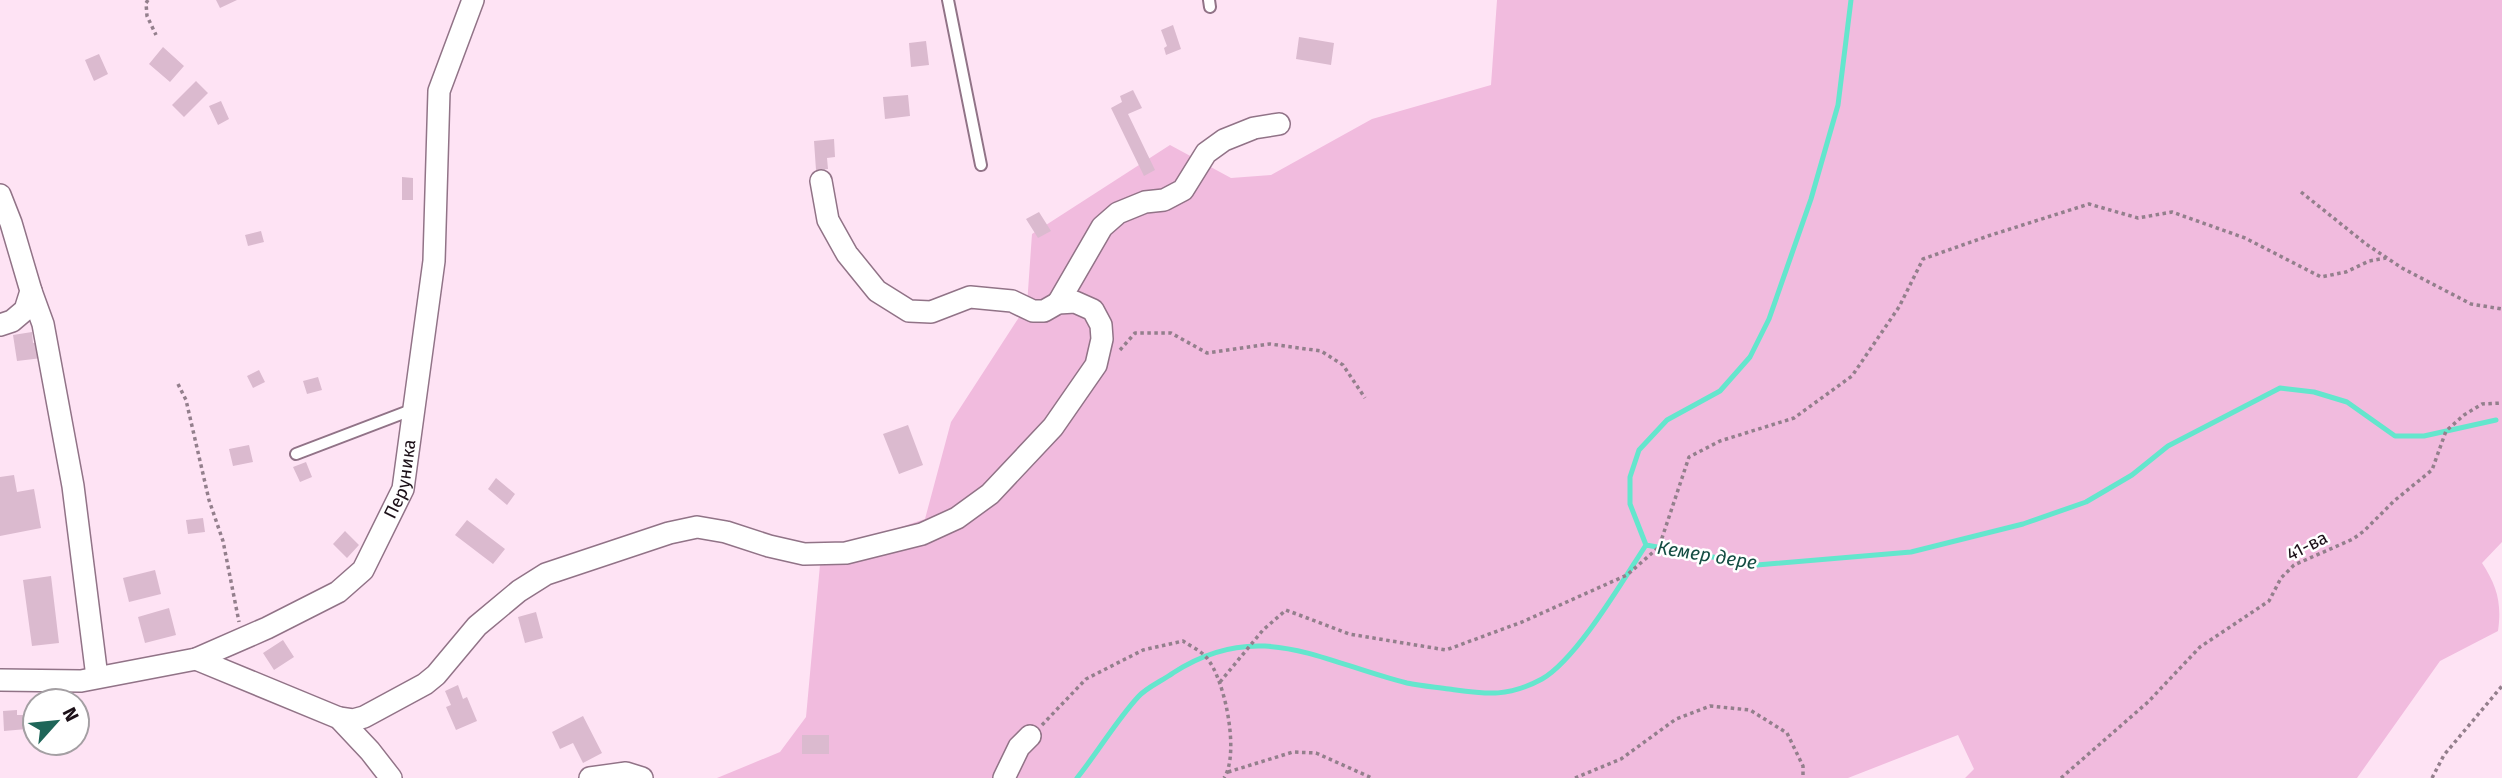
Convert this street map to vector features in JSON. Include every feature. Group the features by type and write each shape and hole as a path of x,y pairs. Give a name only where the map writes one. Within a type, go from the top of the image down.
{"street":[{"name":"Перуника","path":"0,680 81,681 196,659 338,592 363,570 402,489 435,261 439,91 473,0"},
{"path":"1058,303 1102,227 1118,213 1145,202 1164,200 1183,190 1206,153 1224,140 1254,128 1279,124"},
{"path":"196,659 339,718 353,720 364,717 425,684 436,675 477,626 519,591 546,574 669,533 698,527 804,554 846,553 922,534 957,518 990,494 1053,427 1096,365 1102,339 1101,325 1093,310 1075,302 1058,303 1044,310 1033,311 1012,301 970,297 931,312 909,311 877,291 848,254 828,219 821,181"},
{"path":"0,195 43,324 73,486 97,677"},
{"path":"0,325 12,321 25,310 31,291"},
{"path":"339,718 391,778"},
{"path":"1004,778 1019,747 1030,736"},
{"path":"590,778 626,773 642,778"}],"lane":[{"path":"948,0 981,165"},
{"path":"296,454 414,409"}],"path":[{"path":"148,0 147,16 156,35"},
{"path":"2301,192 2331,218 2386,258 2471,304 2502,309"},
{"path":"1220,682 1264,630 1286,610 1349,634 1446,650 1522,622 1626,575 1658,547 1689,457 1720,441 1794,418 1852,376 1899,307 1923,260 1949,250 2089,204 2138,218 2172,212 2245,238 2321,277 2346,272 2368,261 2386,258"},
{"path":"1115,358 1135,333 1171,333 1207,352 1270,344 1321,351 1343,365 1365,398"},
{"path":"178,384 186,400 209,499 223,541 242,639"},
{"name":"41-ва","path":"2061,778 2148,702 2200,647 2269,601 2281,578 2294,565 2353,539 2432,470 2446,431 2464,415 2482,404 2502,403"},
{"path":"1030,736 1087,679 1143,650 1183,641 1206,656 1220,682 1231,731 1228,772 1224,778"},
{"path":"2432,778 2444,755 2502,687"},
{"path":"1575,778 1621,759 1676,719 1710,706 1750,710 1787,733 1802,766 1803,778"},
{"path":"1228,772 1293,752 1316,753 1372,778"}],"shaded area":[{"path":"1497,0 2502,0 2502,542 2482,563 2497,595 2498,631 2440,661 2357,778 1965,778 1974,769 1958,735 1848,778 717,778 780,752 806,717 821,554 925,519 951,422 1027,305 1032,234 1170,145 1231,178 1271,175 1372,119 1491,85"}],"building":[{"path":"216,0 237,0 220,8"},
{"path":"1173,25 1181,49 1166,55 1164,48 1167,46 1161,30"},
{"path":"1299,37 1334,43 1331,65 1296,59"},
{"path":"926,41 929,65 911,67 909,43"},
{"path":"163,47 184,66 170,82 149,64"},
{"path":"99,54 108,74 94,81 85,60"},
{"path":"196,81 208,93 184,117 172,105"},
{"path":"1133,90 1142,108 1128,114 1155,170 1144,176 1111,108 1122,102 1120,96"},
{"path":"908,95 910,116 885,119 883,97"},
{"path":"221,101 229,119 218,125 209,106"},
{"path":"834,139 835,157 827,158 828,169 816,170 814,141"},
{"path":"402,177 413,178 413,200 402,200"},
{"path":"1039,212 1051,231 1038,238 1026,219"},
{"path":"261,231 264,242 248,246 245,235"},
{"path":"32,332 33,343 39,342 42,358 17,361 13,335"},
{"path":"259,370 265,382 253,388 247,376"},
{"path":"318,377 322,390 307,394 303,381"},
{"path":"908,425 923,465 899,474 883,434"},
{"path":"249,445 253,462 233,466 229,449"},
{"path":"306,462 312,477 300,482 293,467"},
{"path":"14,475 17,492 34,489 41,528 0,536 0,477"},
{"path":"496,478 515,494 507,505 488,489"},
{"path":"203,518 205,532 188,534 186,520"},
{"path":"467,520 505,549 493,564 455,535"},
{"path":"345,531 359,545 347,558 333,544"},
{"path":"155,570 161,594 129,602 123,578"},
{"path":"51,576 59,643 32,646 23,580"},
{"path":"169,608 176,635 145,643 138,617"},
{"path":"536,612 543,638 525,643 518,617"},
{"path":"283,640 294,657 274,670 263,653"},
{"path":"458,685 463,699 467,697 477,721 456,730 446,707 451,705 445,691"},
{"path":"17,710 17,715 21,715 21,730 4,731 3,711"},
{"path":"583,716 602,753 583,763 573,743 560,749 552,732"},
{"path":"802,735 829,735 829,754 802,754"}],"waterway":[{"path":"1646,545 1630,504 1630,477 1639,450 1667,420 1720,391 1750,357 1769,319 1811,199 1838,105 1851,0"},
{"name":"Кемер дере","path":"1077,778 1142,693 1204,656 1234,648 1262,646 1290,649 1412,684 1474,692 1507,692 1542,679 1570,655 1646,545 1757,565 1911,552 2023,524 2086,502 2132,475 2168,446 2280,388 2314,392 2347,402 2395,436 2424,436 2496,420"}]}
